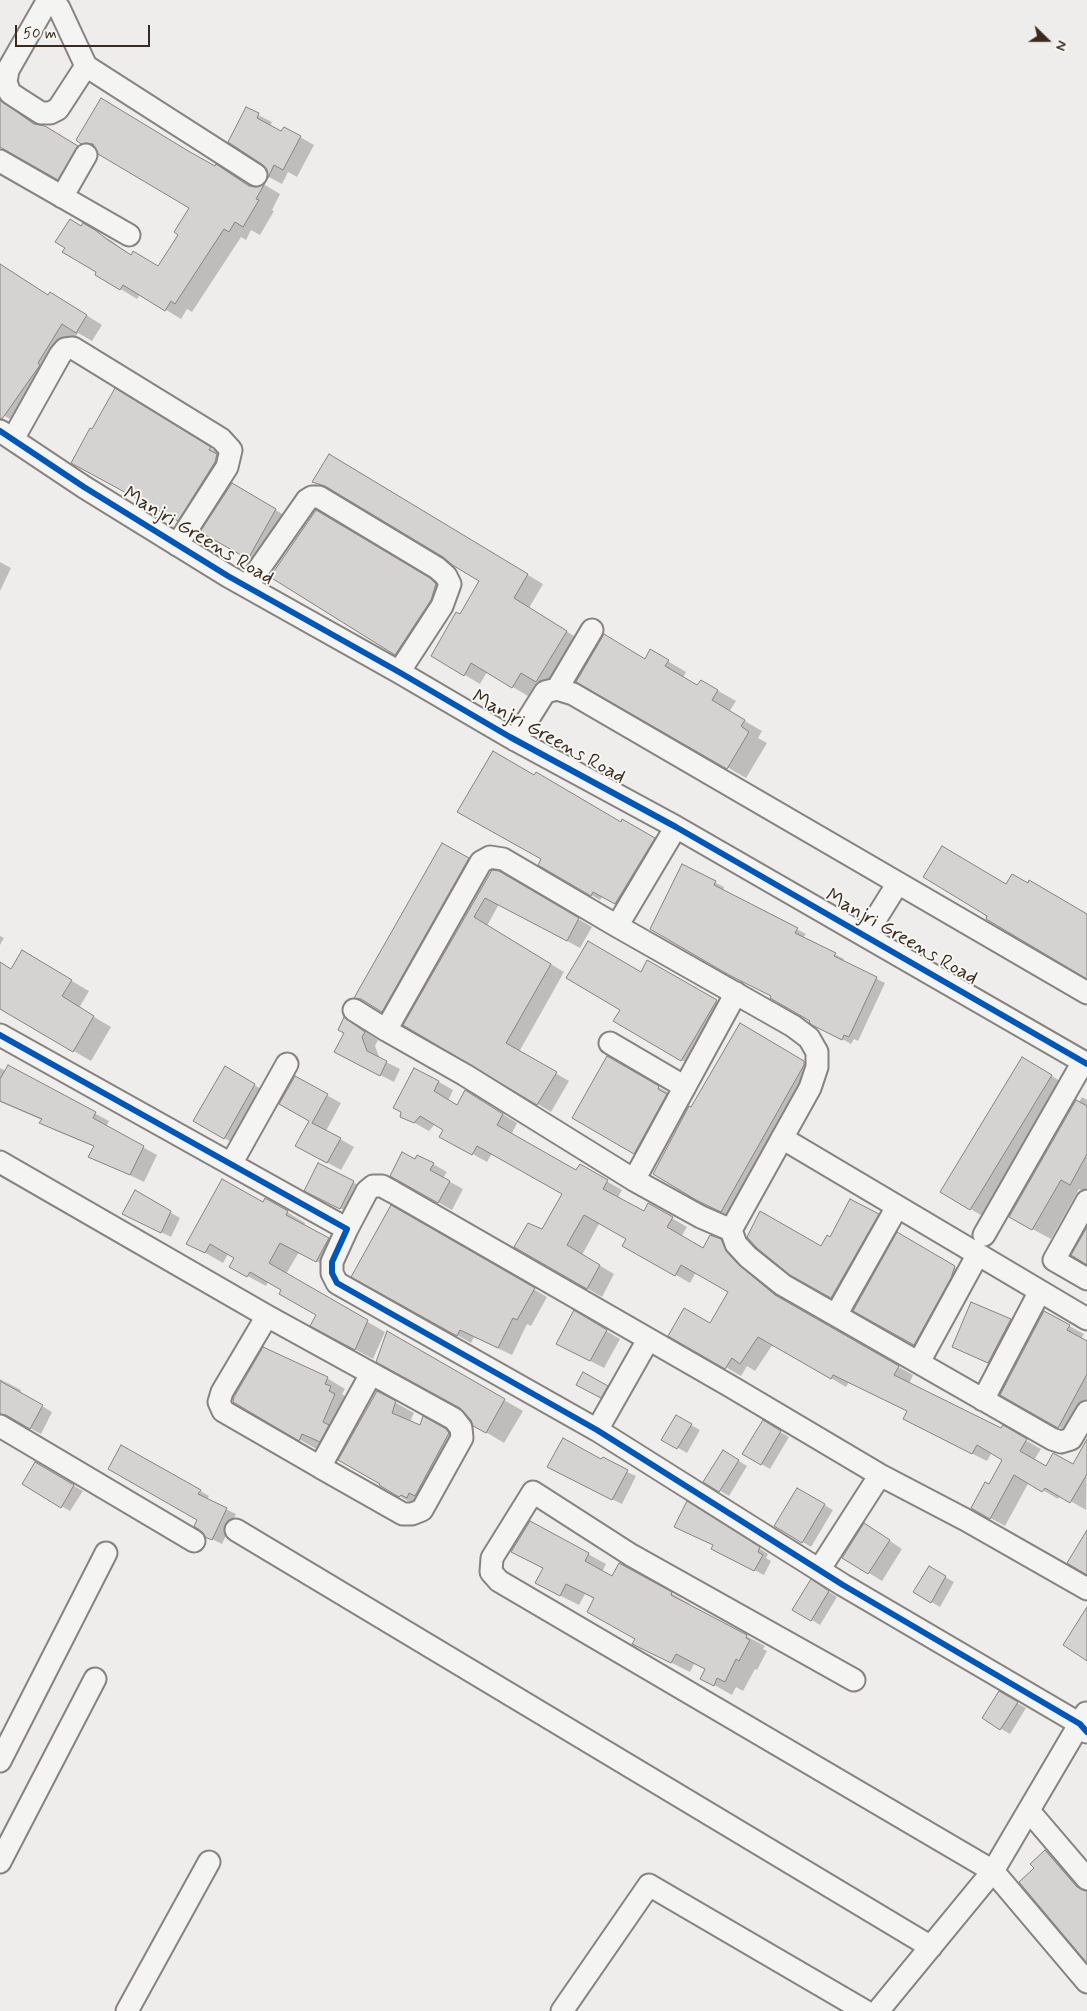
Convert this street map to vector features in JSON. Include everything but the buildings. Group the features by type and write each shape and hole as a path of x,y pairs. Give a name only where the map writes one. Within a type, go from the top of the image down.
{"street":[{"path":"48,0 8,70 6,82 10,93 41,113 50,113 58,109 86,66"},
{"path":"53,0 59,8 86,66 256,175"},
{"path":"62,197 86,155"},
{"path":"0,161 129,235"},
{"path":"6,435 60,355 65,349 73,348 221,439 232,450 227,467 177,545"},
{"name":"Manjri Greens Road","path":"6,435 177,545 246,586 516,740 676,827 1085,1063"},
{"path":"246,586 308,500 312,497 319,497 437,568 446,576 450,584 442,606 399,672"},
{"path":"557,689 592,630"},
{"path":"516,740 545,692 557,689 573,694 1087,993"},
{"path":"617,926 676,827"},
{"path":"386,1030 481,862 490,856 503,859 793,1026 809,1038 817,1052 817,1067 810,1088 731,1230"},
{"path":"865,936 898,883"},
{"path":"634,1180 736,993"},
{"path":"354,1010 634,1180 701,1217 731,1230 736,1244 762,1269 783,1285 1052,1439 1061,1442 1071,1439 1087,1412"},
{"path":"0,1035 346,1229"},
{"path":"610,1042 685,1087"},
{"path":"918,1362 981,1245 1085,1063"},
{"path":"231,1164 287,1064"},
{"path":"782,1138 897,1206 981,1245 1040,1291 1087,1319"},
{"path":"0,1162 267,1316 454,1419 460,1428 462,1438 422,1510 412,1514 403,1514 224,1411 219,1402 222,1392 267,1316"},
{"path":"878,2011 994,1871 1029,1811 1085,1723 819,1570 597,1430 337,1282 332,1273 332,1262 346,1229 367,1191 373,1186 382,1186 571,1293 880,1475 966,1520 1087,1589"},
{"path":"1087,1201 1054,1260 1087,1279"},
{"path":"836,1315 897,1206"},
{"path":"983,1400 1040,1291"},
{"path":"597,1430 648,1340"},
{"path":"320,1467 371,1374"},
{"path":"0,1426 194,1540"},
{"path":"819,1570 880,1475"},
{"path":"854,1680 631,1555 533,1492 492,1558 491,1572 499,1581 994,1871 1087,1982"},
{"path":"236,1530 931,1947"},
{"path":"0,1761 106,1553"},
{"path":"0,1862 95,1679"},
{"path":"1029,1811 1087,1879"},
{"path":"127,2011 209,1862"},
{"path":"562,2011 649,1885 865,2011"}],"cycle path":[{"path":"0,431 84,487 228,576 510,737 676,827 1087,1064"},
{"path":"0,1035 347,1229 332,1262 332,1273 337,1283 597,1430 843,1585 1080,1724 1087,1732"}]}
